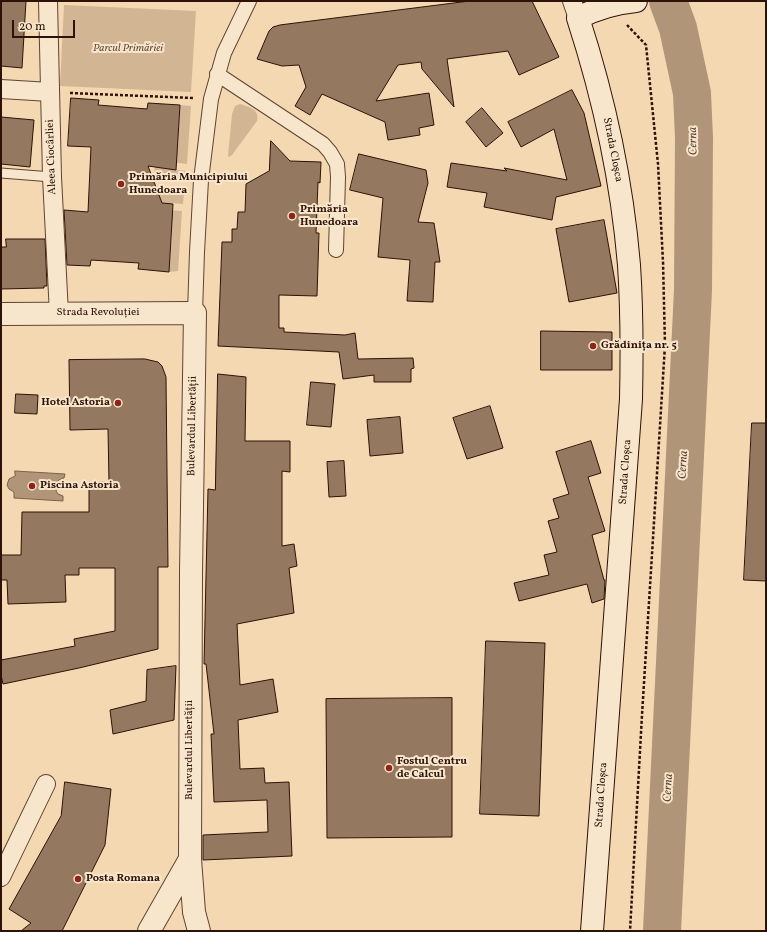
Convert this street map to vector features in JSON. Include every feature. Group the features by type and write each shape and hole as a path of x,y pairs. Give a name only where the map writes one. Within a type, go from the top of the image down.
{"main road":[{"path":"575,10 594,10 630,2"},
{"name":"Strada Cloșca","path":"575,10 588,50 605,114 621,201 629,264 632,330 631,399 592,931"},
{"name":"Strada Revoluției","path":"1,314 195,313"},
{"name":"Bulevardul Libertății","path":"195,313 191,572 190,859 194,912 199,931"},
{"name":"Bulevardul Libertății","path":"149,931 190,859"}],"street":[{"name":"Aleea Ciocârliei","path":"48,1 52,177 59,314"},
{"name":"Bulevardul Libertății","path":"195,313 201,180 211,99 224,53 249,1"},
{"path":"217,74 323,144 330,152 336,164 338,177 336,250"},
{"path":"1,89 50,92"},
{"path":"1,877 46,784"}],"lane":[{"path":"1,173 52,177"}],"path":[{"path":"50,92 211,99"}],"green space":[{"name":"Parcul Primăriei","path":"64,5 196,11 191,92 60,86"},
{"path":"240,104 253,109 258,117 257,121 229,157 232,114 235,106"},
{"path":"180,105 191,106 187,164 171,162 170,169 186,171 185,181 154,179 156,142 178,143"},
{"path":"153,190 184,192 183,204 170,203 169,210 182,211 178,271 169,272 172,228 151,227"}],"shaded area":[{"name":"Piscina Astoria","path":"15,471 65,474 64,478 59,480 56,484 56,491 58,494 63,496 63,501 14,498 14,492 9,489 7,485 9,479 15,476"}],"building":[{"path":"1,1 26,1 22,68 1,66"},
{"path":"470,1 532,1 559,57 519,75 508,51 447,59 454,107 422,69 421,62 398,65 376,101 429,93 434,125 419,128 420,135 388,140 385,122 322,94 310,115 295,106 306,87 299,65 282,66 257,59 269,31 273,27 280,25"},
{"path":"572,90 584,113 601,186 556,197 552,220 484,207 487,193 447,187 451,163 507,171 504,168 567,180 554,129 521,147 508,122"},
{"name":"Primăria Municipiului Hunedoara","path":"71,98 99,100 98,105 147,109 148,103 180,105 176,170 148,166 162,203 173,204 169,272 138,269 139,263 91,260 90,266 67,265 64,210 88,212 91,147 68,146"},
{"path":"482,108 503,133 486,147 466,122"},
{"path":"1,117 34,120 30,167 1,164"},
{"path":"271,141 290,161 321,162 320,183 318,182 316,233 319,233 317,296 279,295 279,328 284,328 284,332 345,335 355,333 358,359 413,358 414,368 411,369 411,382 374,382 374,375 343,379 339,352 218,346 222,242 232,242 232,229 237,229 238,212 245,212 246,184 269,171"},
{"path":"359,154 426,170 428,183 418,222 434,223 440,262 435,262 433,302 407,301 410,260 378,257 383,198 350,190"},
{"path":"604,220 617,293 569,302 556,229"},
{"path":"6,239 45,239 47,286 44,286 44,288 1,289 1,247 6,247"},
{"path":"541,331 612,332 612,370 541,370"},
{"path":"145,359 158,362 162,366 166,377 168,567 158,567 158,649 3,684 1,675 1,660 75,646 74,639 115,631 115,568 79,568 79,575 65,575 66,602 8,604 7,580 1,580 1,555 21,555 22,512 89,512 89,482 109,482 108,429 70,430 69,360"},
{"path":"218,374 246,377 245,441 290,441 290,472 282,471 282,546 294,544 297,566 289,568 294,613 237,624 240,685 273,679 278,712 238,720 240,769 264,768 265,783 289,782 292,856 203,860 203,835 268,832 267,800 214,802 211,734 214,734 206,664 204,664 208,489 215,490"},
{"path":"311,382 335,384 331,427 307,425"},
{"path":"16,394 38,395 37,414 15,413"},
{"path":"490,406 503,448 467,459 453,418"},
{"path":"400,417 403,453 370,456 367,420"},
{"path":"752,423 766,423 766,581 744,580"},
{"path":"591,441 601,473 588,477 605,531 592,535 605,580 604,599 592,603 587,584 519,601 514,583 549,575 544,555 557,552 548,521 559,518 553,499 569,494 556,452"},
{"path":"344,461 346,496 329,497 327,462"},
{"path":"486,641 545,643 539,816 480,814"},
{"path":"176,666 174,720 113,734 110,710 146,701 147,670"},
{"name":"Fostul Centru de Calcul","path":"452,698 452,837 327,838 326,699"},
{"path":"65,782 111,789 105,845 62,931 21,931 31,923 9,909 61,816"}],"waterway":[{"name":"Cerna","path":"662,931 693,290 694,138 692,93 678,28 668,1"}],"place":[{"name":"Primăria Municipiului Hunedoara","path":"121,184"},
{"name":"Primăria Hunedoara","path":"292,216"},
{"name":"Grădinița nr. 5","path":"593,346"},
{"name":"Hotel Astoria","path":"118,403"},
{"name":"Piscina Astoria","path":"32,486"},
{"name":"Fostul Centru de Calcul","path":"389,768"},
{"name":"Posta Romana","path":"78,879"}]}
